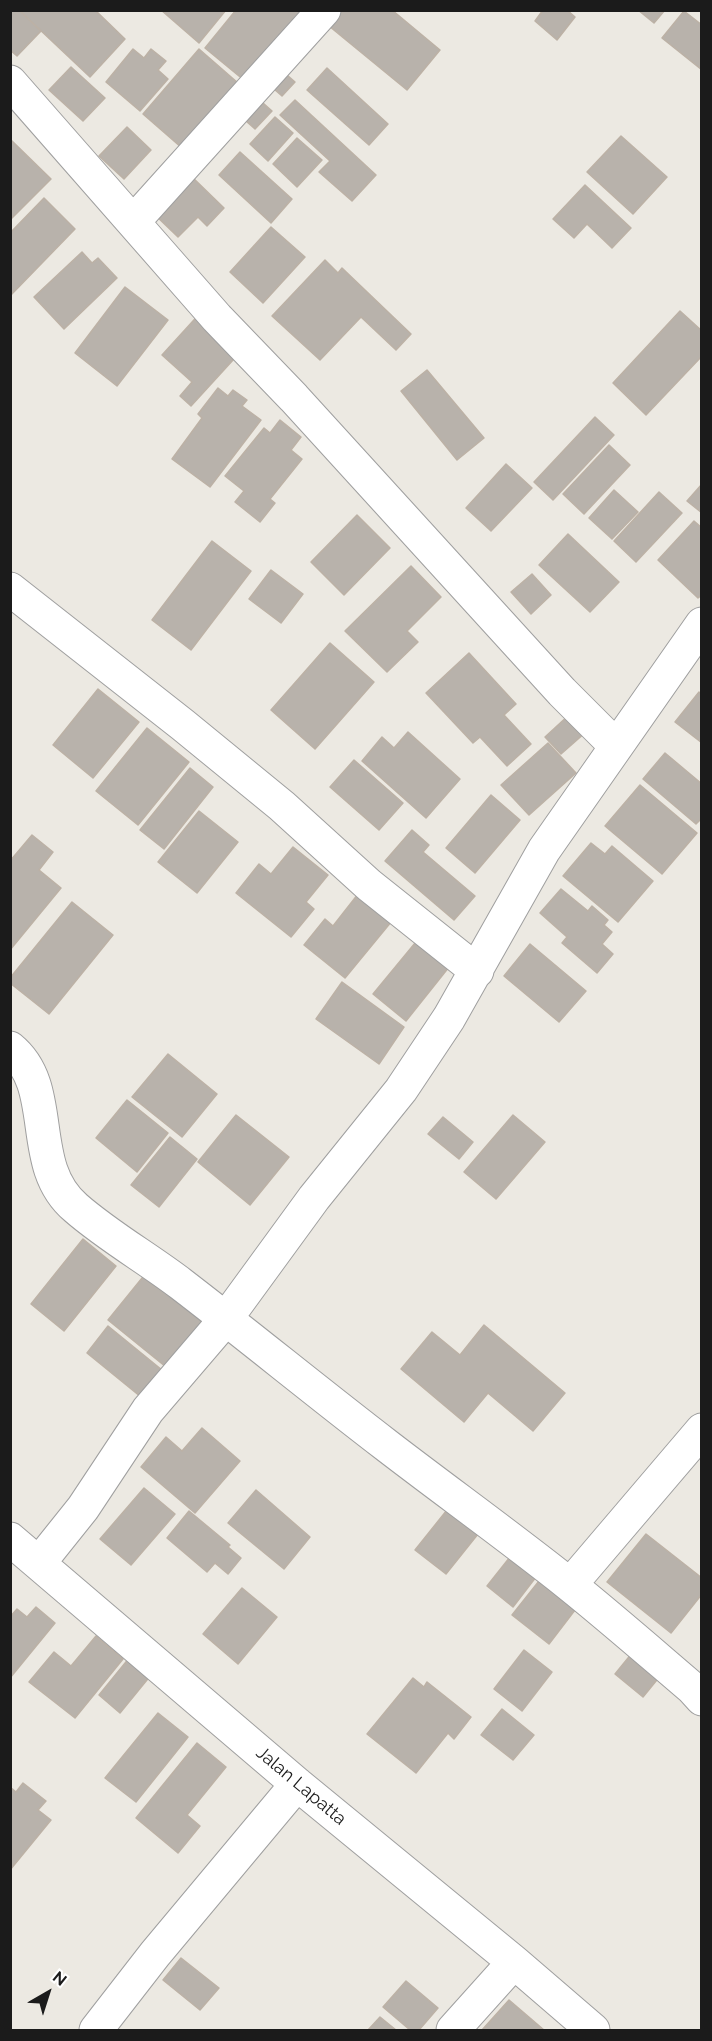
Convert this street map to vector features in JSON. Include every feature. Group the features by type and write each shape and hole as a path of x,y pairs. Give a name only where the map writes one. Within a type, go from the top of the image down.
{"street":[{"path":"134,221 324,10"},
{"path":"10,82 217,318 294,398 562,692 616,746"},
{"path":"10,589 183,724 282,806 369,885 477,970"},
{"path":"39,1563 83,1508 148,1410 225,1320 314,1198 401,1090 477,970 544,850 702,624"},
{"path":"10,1048 30,1071 39,1098 41,1131 56,1185 74,1207 182,1285 570,1585 702,1699"},
{"path":"570,1585 702,1430"},
{"name":"Jalan Lapatta","path":"10,1539 297,1784 514,1962 592,2031"},
{"path":"96,2031 156,1954 297,1784"},
{"path":"453,2031 514,1962"}],"building":[{"path":"10,10 19,10 41,31 17,56 10,50"},
{"path":"19,10 95,10 125,39 90,77"},
{"path":"161,10 226,10 199,43"},
{"path":"236,10 303,10 245,81 205,48"},
{"path":"342,10 392,10 440,50 407,90 329,26"},
{"path":"543,10 567,10 575,17 557,40 535,21"},
{"path":"638,10 665,10 654,23"},
{"path":"684,11 702,25 702,70 662,38"},
{"path":"133,49 144,58 151,49 166,61 158,70 168,79 140,111 106,82"},
{"path":"199,49 238,83 182,148 143,114"},
{"path":"71,67 105,98 83,121 49,90"},
{"path":"279,68 295,82 282,96 266,82"},
{"path":"327,68 388,124 369,145 307,90"},
{"path":"254,95 272,111 255,129 237,113"},
{"path":"295,100 376,175 352,201 319,172 330,161 280,115"},
{"path":"275,117 293,133 268,161 250,144"},
{"path":"127,127 151,150 124,179 99,156"},
{"path":"621,136 667,177 633,214 587,172"},
{"path":"297,138 322,160 297,187 273,164"},
{"path":"10,139 51,179 10,220"},
{"path":"240,152 292,199 271,223 219,175"},
{"path":"189,174 224,208 207,226 198,217 178,237 152,212"},
{"path":"585,185 631,228 612,248 587,224 574,238 553,219"},
{"path":"44,198 75,229 10,296 10,233"},
{"path":"271,227 305,257 263,303 230,272"},
{"path":"82,252 92,263 98,258 117,278 64,329 34,297"},
{"path":"325,260 338,273 342,268 411,334 396,350 361,317 320,360 272,316"},
{"path":"125,287 168,320 117,386 75,353"},
{"path":"203,310 244,348 191,406 180,396 192,382 162,355"},
{"path":"680,311 702,331 702,356 646,415 613,383"},
{"path":"427,370 484,438 457,460 401,391"},
{"path":"218,388 228,396 233,390 247,400 242,406 261,420 210,487 172,459 202,418 198,414"},
{"path":"595,417 614,435 553,500 534,482"},
{"path":"280,420 301,437 291,450 302,459 270,499 275,503 260,522 235,502 244,491 225,476 264,428 270,433"},
{"path":"609,445 630,465 584,514 563,494"},
{"path":"506,464 532,488 491,531 466,508"},
{"path":"702,484 702,513 687,501"},
{"path":"614,490 638,512 612,539 589,518"},
{"path":"659,492 682,513 636,562 614,541"},
{"path":"357,515 390,548 344,595 311,562"},
{"path":"694,521 702,528 702,595 698,598 658,560"},
{"path":"568,534 619,582 590,612 539,565"},
{"path":"212,541 251,571 191,650 152,620"},
{"path":"411,566 441,597 407,631 418,642 387,672 345,631"},
{"path":"271,570 303,594 281,623 249,599"},
{"path":"532,574 551,595 531,614 511,592"},
{"path":"330,643 374,682 315,749 271,710"},
{"path":"469,653 516,704 504,715 531,744 507,766 480,737 473,743 426,693"},
{"path":"98,689 139,722 93,778 53,745"},
{"path":"699,692 702,694 702,743 675,722"},
{"path":"570,714 586,732 561,754 545,737"},
{"path":"147,728 189,762 138,825 96,791"},
{"path":"408,732 460,779 426,818 362,761 382,737 394,748"},
{"path":"548,743 576,773 529,815 501,785"},
{"path":"665,753 702,784 702,818 696,824 643,779"},
{"path":"354,760 403,803 379,830 330,787"},
{"path":"190,768 213,787 164,849 140,830"},
{"path":"640,785 697,833 662,874 605,826"},
{"path":"491,795 520,820 475,873 446,848"},
{"path":"199,811 238,842 197,893 158,862"},
{"path":"412,830 429,845 423,852 475,896 454,920 385,861"},
{"path":"32,835 53,852 39,870 61,888 10,950 10,861"},
{"path":"591,843 605,854 612,846 653,881 618,922 563,876"},
{"path":"293,847 328,875 306,902 314,909 291,937 236,893 259,864 271,874"},
{"path":"362,889 396,916 345,978 304,945 325,919 333,926"},
{"path":"561,889 588,911 592,906 608,920 604,925 612,932 602,944 613,954 597,973 562,943 567,937 540,913"},
{"path":"72,902 113,935 49,1014 10,983 10,978"},
{"path":"425,931 457,957 406,1021 373,994"},
{"path":"530,944 586,991 559,1022 504,976"},
{"path":"342,982 404,1027 379,1064 316,1019"},
{"path":"168,1054 217,1094 182,1137 132,1097"},
{"path":"127,1100 168,1133 137,1172 96,1138"},
{"path":"236,1115 289,1157 250,1205 198,1162"},
{"path":"513,1115 545,1142 496,1199 464,1172"},
{"path":"443,1117 473,1142 459,1159 428,1134"},
{"path":"170,1137 197,1159 159,1207 131,1185"},
{"path":"83,1239 116,1266 64,1331 31,1304"},
{"path":"151,1267 209,1314 166,1367 108,1320"},
{"path":"484,1325 565,1393 533,1431 488,1393 464,1422 401,1369 432,1332 460,1355"},
{"path":"108,1326 162,1370 141,1397 87,1353"},
{"path":"202,1428 240,1461 195,1513 141,1467 166,1437 182,1451"},
{"path":"144,1488 175,1514 131,1565 100,1539"},
{"path":"256,1490 310,1537 284,1569 228,1523"},
{"path":"447,1510 478,1534 446,1574 415,1550"},
{"path":"189,1511 230,1545 228,1547 241,1558 228,1574 215,1563 207,1572 167,1538"},
{"path":"646,1534 702,1578 702,1594 671,1633 607,1582"},
{"path":"510,1557 536,1577 513,1607 487,1586"},
{"path":"539,1581 575,1610 549,1644 512,1615"},
{"path":"242,1588 277,1617 238,1664 203,1634"},
{"path":"36,1607 55,1623 10,1678 10,1617 17,1609 27,1617"},
{"path":"96,1636 123,1659 75,1718 29,1682 54,1652 71,1666"},
{"path":"637,1647 665,1670 643,1697 615,1674"},
{"path":"524,1650 552,1672 522,1711 494,1689"},
{"path":"130,1657 151,1675 120,1713 99,1695"},
{"path":"413,1678 424,1687 427,1682 471,1717 454,1739 448,1733 416,1773 367,1734"},
{"path":"502,1709 534,1735 513,1760 481,1735"},
{"path":"158,1713 188,1737 136,1802 105,1778"},
{"path":"197,1743 226,1767 187,1815 200,1826 178,1853 136,1818"},
{"path":"23,1783 46,1801 38,1810 51,1820 10,1870 10,1787 16,1792"},
{"path":"181,1958 219,1988 200,2010 163,1980"},
{"path":"406,1981 438,2008 419,2030 410,2030 383,2007"},
{"path":"509,2000 544,2030 482,2030"},
{"path":"380,2017 396,2030 368,2030"}]}
